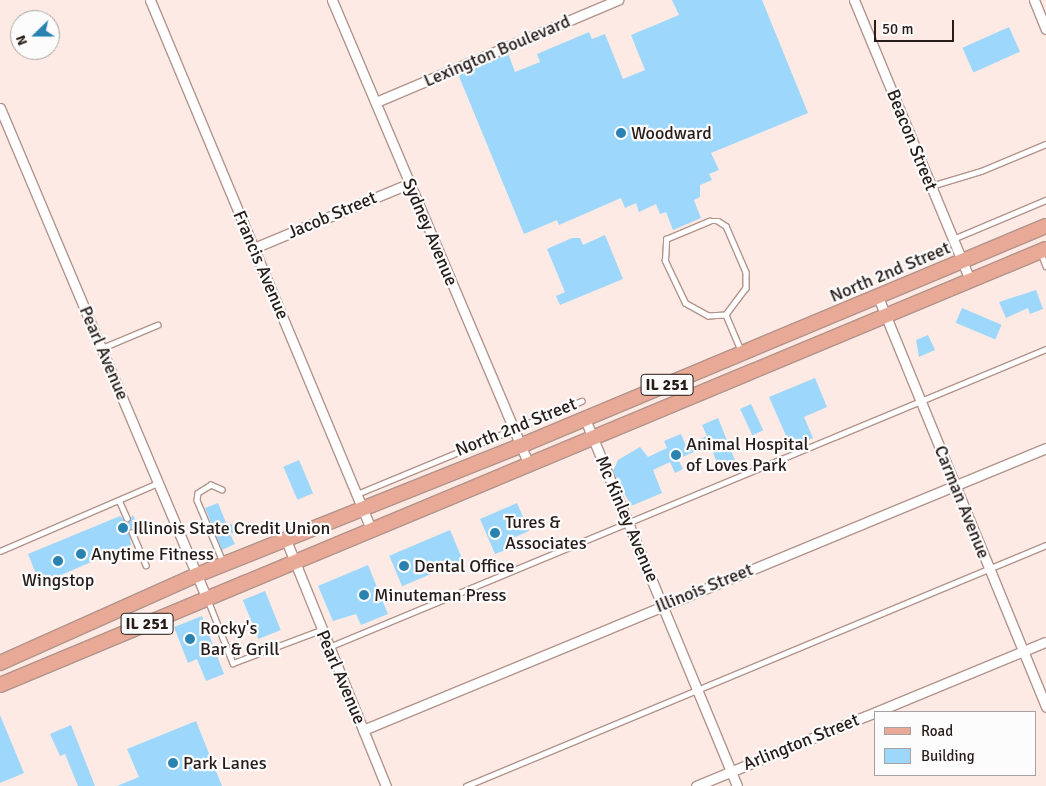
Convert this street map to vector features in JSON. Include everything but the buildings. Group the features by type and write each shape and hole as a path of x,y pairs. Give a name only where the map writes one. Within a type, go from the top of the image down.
{"main road":[{"name":"North 2nd Street","path":"0,663 197,575 520,446 878,298 1046,226"},
{"name":"IL 251","path":"0,685 1043,250"}],"street":[{"name":"Francis Avenue","path":"150,0 371,529"},
{"name":"Sydney Avenue","path":"332,0 529,465"},
{"name":"Lexington Boulevard","path":"376,102 618,0"},
{"name":"Beacon Street","path":"854,0 970,280"},
{"path":"1034,0 1046,29"},
{"name":"Pearl Avenue","path":"0,108 207,599"},
{"name":"Jacob Street","path":"254,248 410,183"},
{"name":"Carman Avenue","path":"878,298 1046,706"},
{"name":"Mc Kinley Avenue","path":"585,419 736,786"},
{"name":"Illinois Street","path":"363,730 1046,448"},
{"name":"Pearl Avenue","path":"286,540 328,648 386,786"},
{"name":"Arlington Street","path":"878,711 1046,642"},
{"name":"Arlington Street","path":"696,786 874,713"}],"lane":[{"path":"931,186 981,172 1046,144"},
{"path":"953,239 1046,200"},
{"path":"718,220 726,226 746,272 746,288 726,315 708,316 685,303 665,261 666,239 709,221 718,220"},
{"path":"1043,250 1046,266"},
{"path":"726,315 742,354"},
{"path":"102,348 157,326"},
{"path":"328,648 1046,349"},
{"path":"357,494 582,401"},
{"path":"0,551 158,483"},
{"path":"222,490 211,485 198,493 197,500 224,565"},
{"path":"119,500 127,518"},
{"path":"132,532 146,565"},
{"path":"466,786 1046,545"},
{"path":"207,599 233,663 321,630"}],"place":[{"name":"Woodward","path":"621,133"},
{"name":"Animal Hospital of Loves Park","path":"676,455"},
{"name":"Illinois State Credit Union","path":"123,528"},
{"name":"Tures & Associates","path":"495,533"},
{"name":"Anytime Fitness","path":"81,554"},
{"name":"Wingstop","path":"58,561"},
{"name":"Dental Office","path":"404,566"},
{"name":"Minuteman Press","path":"364,595"},
{"name":"Rocky's Bar & Grill","path":"190,639"},
{"name":"Park Lanes","path":"173,763"}]}
